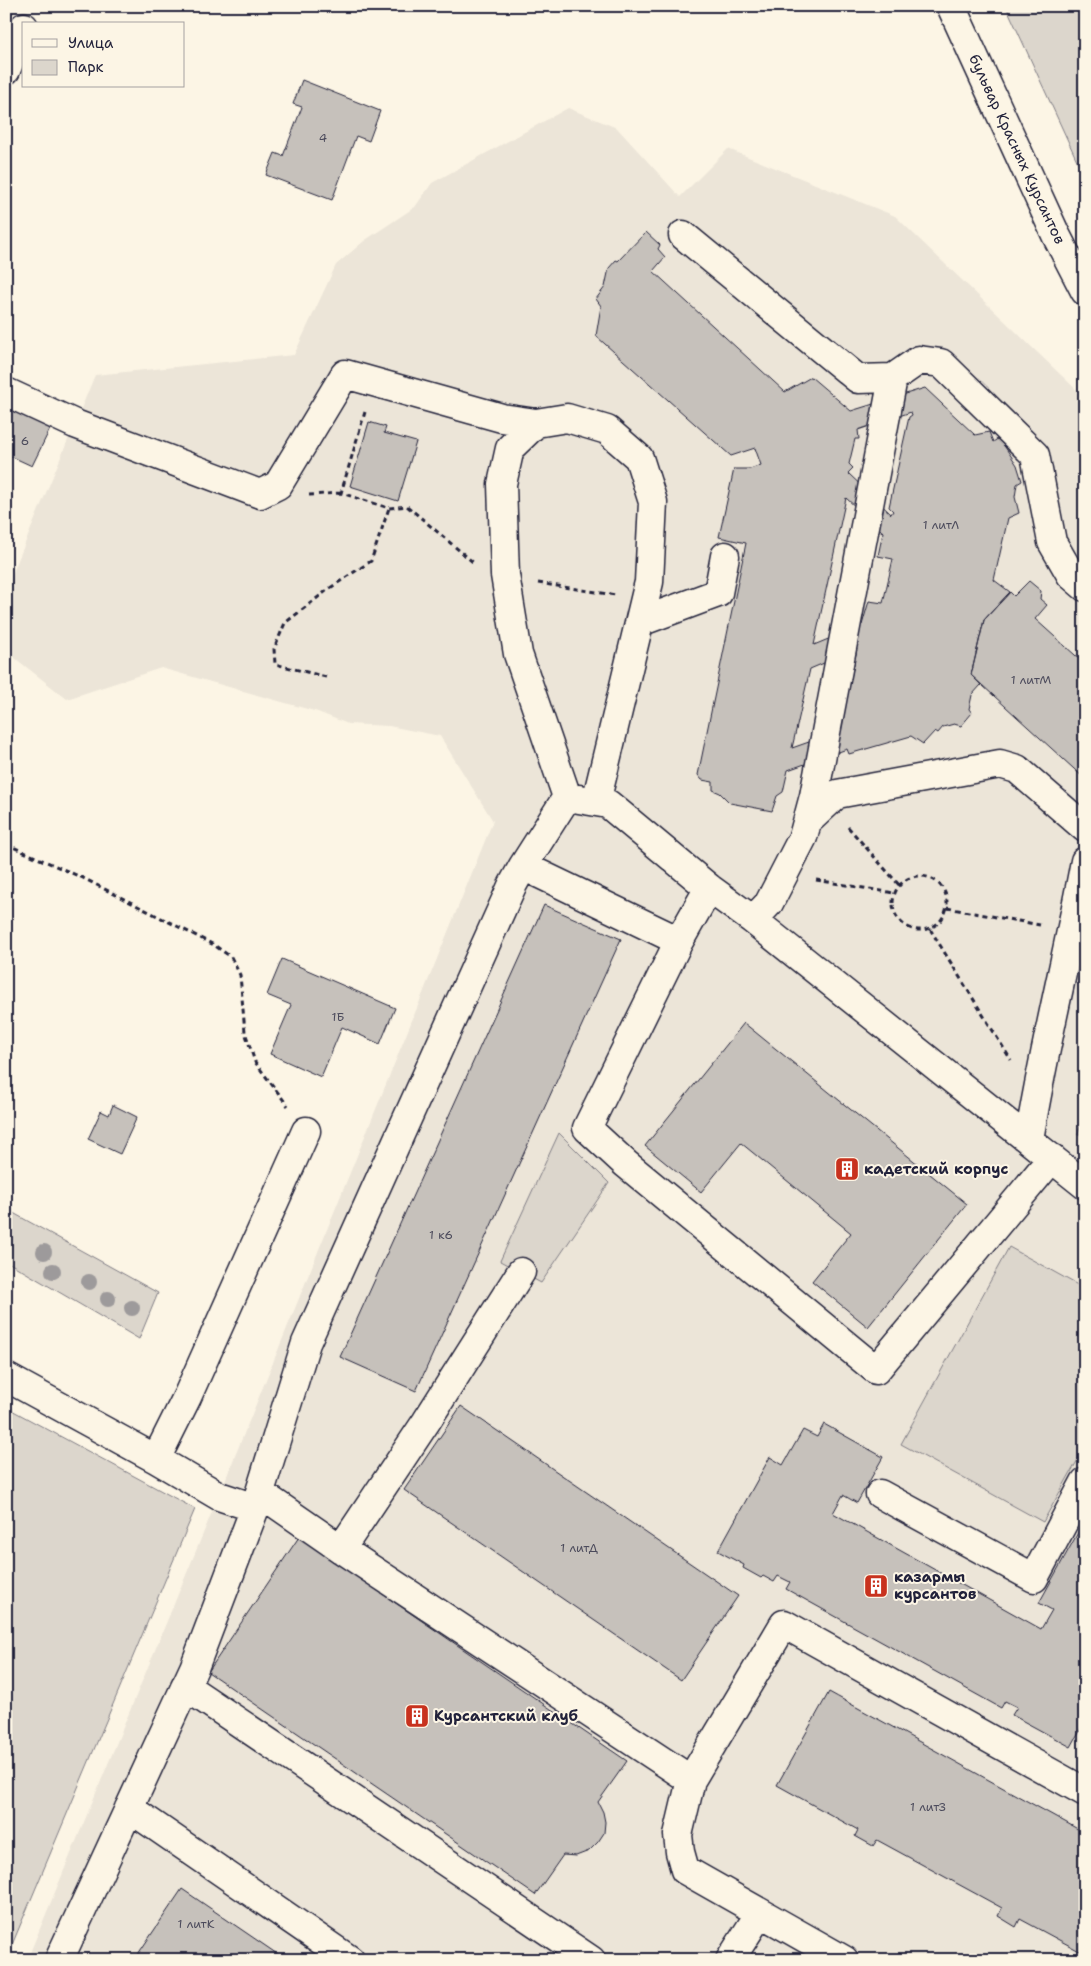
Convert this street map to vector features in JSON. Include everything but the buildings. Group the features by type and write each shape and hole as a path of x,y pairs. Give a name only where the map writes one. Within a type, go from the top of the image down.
{"street":[{"path":"26,22 32,6"},
{"name":"бульвар Красных Курсантов","path":"951,6 1056,235 1085,291"},
{"path":"6,70 22,32"},
{"path":"682,235 858,379 893,378 919,360 941,363 1036,455 1052,542 1071,575 1085,587"},
{"path":"6,392 75,424 260,494 278,485 345,374 502,418 536,423 567,418 607,430 639,458 653,502 649,582 596,802"},
{"path":"753,920 769,903 803,837 814,796 893,378"},
{"path":"536,423 510,448 502,484 505,575 518,654 567,797"},
{"path":"643,611 718,592 725,556"},
{"path":"807,822 837,794 1000,764 1017,769 1085,828"},
{"path":"567,797 608,804 709,888 753,920 1085,1185"},
{"path":"59,1960 185,1686 257,1501 306,1343 523,866 567,797"},
{"path":"1029,1140 1035,1098 1072,931 1085,861"},
{"path":"523,866 679,942"},
{"path":"709,888 679,942 587,1128 626,1164 876,1370 1052,1158"},
{"path":"156,1459 188,1397 306,1131"},
{"path":"341,1549 426,1422 521,1272"},
{"path":"6,1377 156,1459 219,1496 257,1501 341,1549 691,1780"},
{"path":"880,1494 1034,1578 1085,1482"},
{"path":"844,1960 685,1870 680,1852 678,1835 691,1780 784,1624 1085,1792"},
{"path":"185,1686 591,1960"},
{"path":"129,1808 350,1960"},
{"path":"730,1960 760,1913"}],"path":[{"path":"373,414 364,412 341,493 389,508 407,506 470,561 490,575 505,575 643,611"},
{"path":"326,677 275,664 274,648 285,623 330,588 371,561 389,508"},
{"path":"828,803 899,885"},
{"path":"6,844 83,878 214,945 231,957 240,975 245,1032 255,1062 306,1131"},
{"path":"784,874 894,893"},
{"path":"923,875 940,883 945,891 947,908 944,917 930,929 912,930 904,926 897,919 893,911 894,893 899,885 906,879 923,875"},
{"path":"947,908 1072,931"},
{"path":"930,929 1035,1098"}],"shaded area":[{"path":"568,108 617,128 680,197 728,149 895,216 1085,398 1085,1960 27,1960 224,1483 493,821 440,736 389,726 348,724 318,712 161,668 67,699 6,651 6,589 95,375 294,355 336,265 364,241 415,207 432,183"}],"green space":[{"path":"1006,6 1085,6 1085,178"},
{"path":"559,1133 609,1183 541,1283 500,1261"},
{"path":"6,1209 158,1293 139,1339 6,1261"},
{"path":"1009,1247 1085,1289 1085,1447 1043,1522 901,1444"},
{"path":"6,1407 195,1509 6,1959"}],"place":[{"name":"кадетский корпус","path":"847,1169"},
{"name":"казармы курсантов","path":"876,1586"},
{"name":"Курсантский клуб","path":"417,1716"}]}
